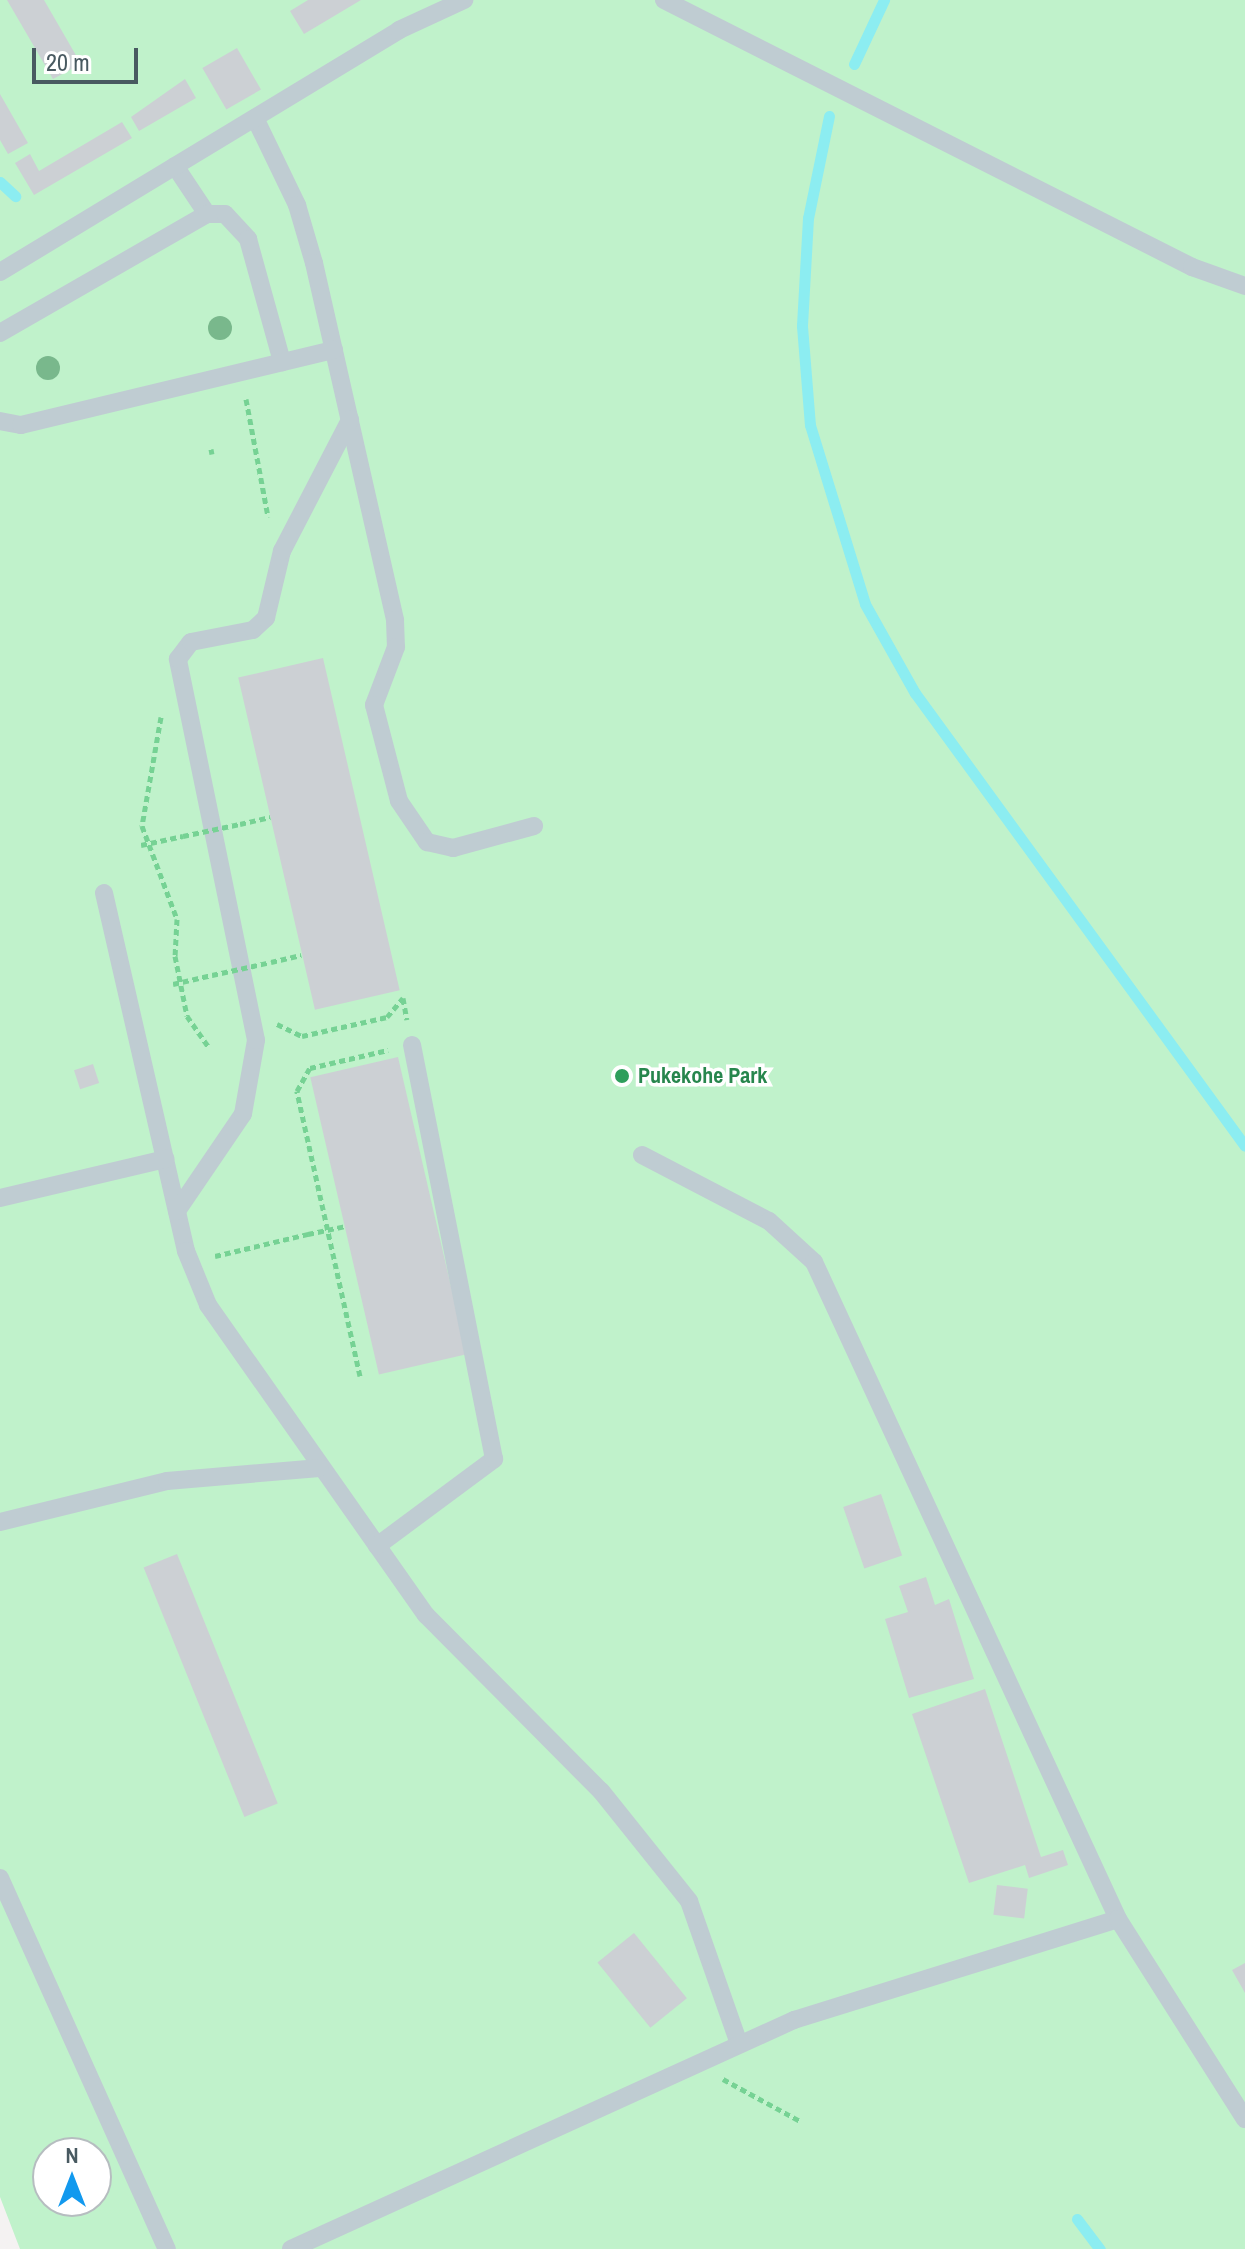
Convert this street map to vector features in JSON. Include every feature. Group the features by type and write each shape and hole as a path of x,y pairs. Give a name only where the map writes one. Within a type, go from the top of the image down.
{"lane":[{"path":"3,265 464,0"},
{"path":"664,0 1192,267 1245,286"},
{"path":"255,118 297,205 334,350 395,620 396,647 374,705 399,801 427,842 453,848 534,826"},
{"path":"175,166 207,214"},
{"path":"0,333 207,214 225,214 248,239 282,362"},
{"path":"0,421 21,425 334,350"},
{"path":"177,1211 243,1114 256,1040 178,659 191,642 253,630 266,618 278,570 350,420"},
{"path":"104,893 177,1211 208,1305 319,1468 426,1615 601,1791 689,1901 739,2044"},
{"path":"377,1546 494,1459 412,1045"},
{"path":"642,1155 769,1221 814,1262 1118,1919 1245,2119"},
{"path":"0,1198 165,1159"},
{"path":"0,1522 167,1481 319,1468"},
{"path":"0,1878 167,2249"},
{"path":"291,2249 739,2044 1118,1919"}],"path":[{"path":"246,399 278,570"},
{"path":"182,689 165,696 142,826 144,844 177,919 176,984 187,1016 209,1048"},
{"path":"144,844 270,817"},
{"path":"176,984 301,955"},
{"path":"283,1023 302,1036 387,1017 403,998 405,1010"},
{"path":"360,1376 297,1091 310,1068 412,1045"},
{"path":"226,1253 345,1226"},
{"path":"697,2065 800,2121"}],"green space":[{"name":"Pukekohe Park","path":"0,0 1245,0 1245,2249 20,2249 0,2197"}],"building":[{"path":"7,0 44,0 81,64 53,79"},
{"path":"308,0 361,0 304,34 290,11"},
{"path":"237,48 261,90 226,110 202,68"},
{"path":"185,79 196,98 139,131 131,117"},
{"path":"0,94 28,143 8,154 0,140"},
{"path":"122,122 132,138 34,195 15,163 30,154 39,171"},
{"path":"323,658 400,990 315,1010 238,678"},
{"path":"398,1057 467,1354 379,1374 310,1077"},
{"path":"93,1064 99,1083 80,1089 74,1070"},
{"path":"881,1494 902,1555 864,1568 843,1507"},
{"path":"177,1554 278,1803 244,1817 144,1567"},
{"path":"926,1577 935,1605 949,1599 974,1679 909,1698 885,1619 908,1612 899,1586"},
{"path":"985,1689 1041,1857 1063,1850 1068,1865 1029,1878 1025,1865 969,1883 912,1714"},
{"path":"997,1885 1028,1889 1024,1919 993,1915"},
{"path":"634,1933 687,1998 650,2028 597,1963"},
{"path":"1245,1963 1245,1993 1232,1970"}],"waterway":[{"path":"854,64 884,0"},
{"path":"829,116 808,218 802,326 810,425 865,604 915,693 1245,1146"},
{"path":"0,182 15,196"},
{"path":"1077,2219 1100,2249"}],"place":[{"name":"Pukekohe Park","path":"622,1076"}]}
